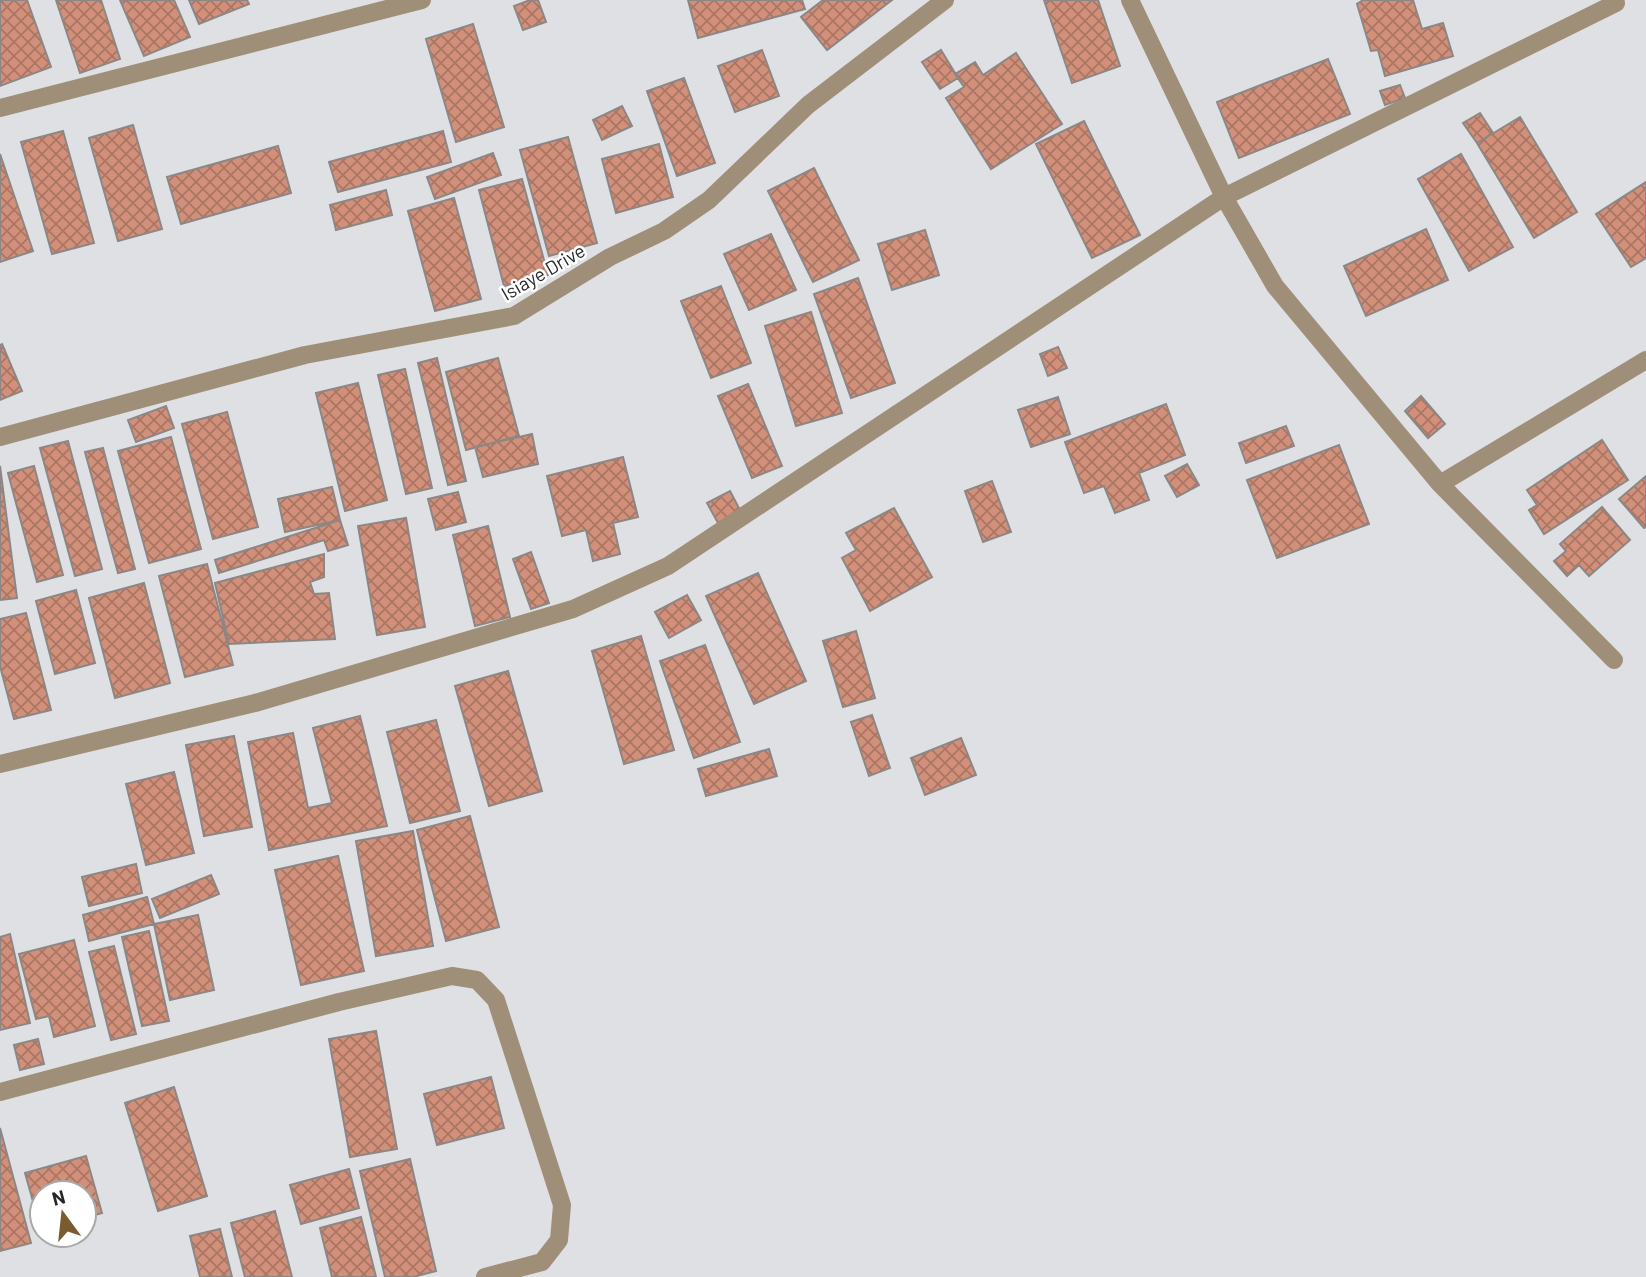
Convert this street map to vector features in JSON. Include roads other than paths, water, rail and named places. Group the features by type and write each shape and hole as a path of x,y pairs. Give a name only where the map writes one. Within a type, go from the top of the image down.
{"street":[{"path":"0,108 422,0"},
{"name":"Isiaye Drive","path":"0,437 304,355 514,316 610,257 664,231 709,200 808,105 945,0"},
{"path":"1130,0 1224,197 1275,286 1440,484 1615,660"},
{"path":"0,764 255,703 573,609 668,566 1224,197 1616,3"},
{"path":"1440,484 1646,360"},
{"path":"0,1092 339,1002 452,976 477,980 496,1000 562,1205 559,1240 542,1262 485,1277"}]}
